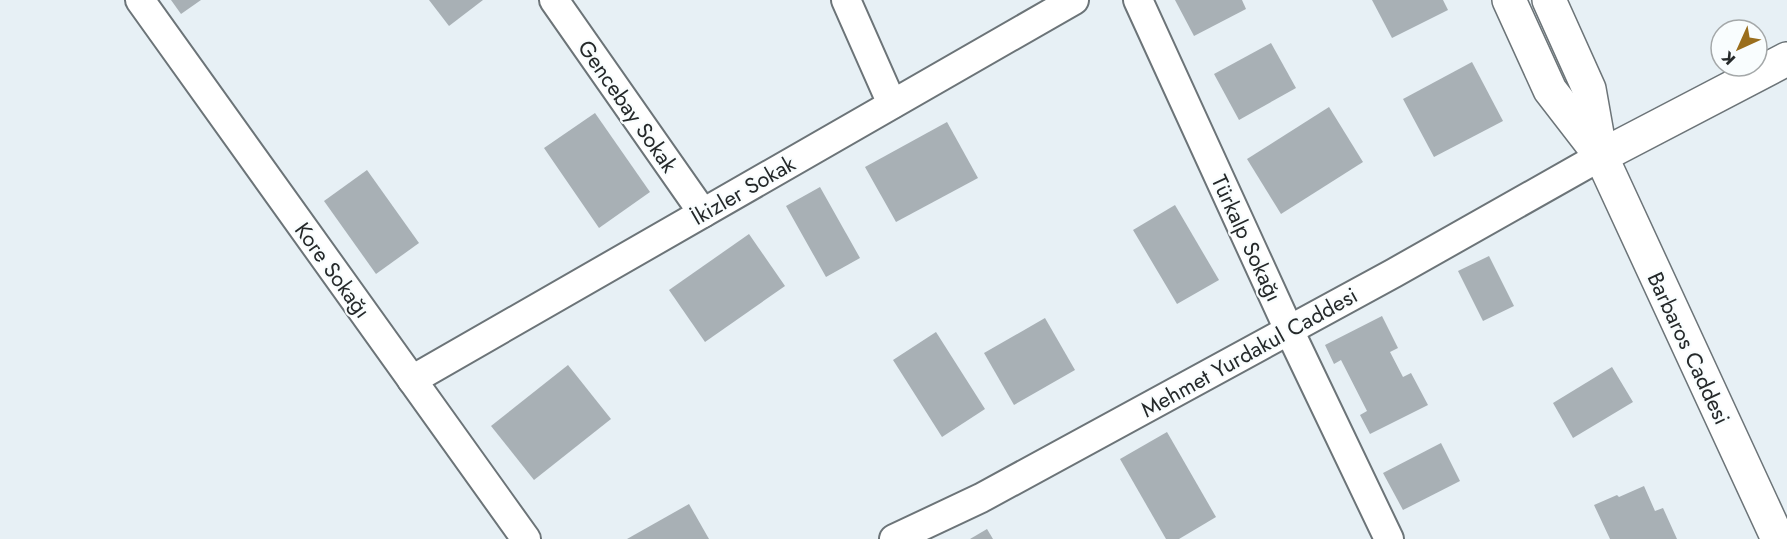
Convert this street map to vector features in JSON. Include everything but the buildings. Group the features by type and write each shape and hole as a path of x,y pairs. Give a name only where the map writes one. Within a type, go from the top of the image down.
{"street":[{"name":"Kore Sokağı","path":"140,0 526,539"},
{"name":"Gencebay Sokak","path":"554,0 703,213"},
{"path":"846,0 892,104"},
{"name":"İkizler Sokak","path":"412,380 1074,0"},
{"name":"Türkalp Sokağı","path":"1138,0 1289,330 1389,539"},
{"name":"Barbaros Caddesi","path":"1509,0 1550,90 1601,156 1778,539"},
{"name":"Barbaros Caddesi","path":"1549,0 1589,89 1601,156"},
{"path":"1601,156 1787,59"},
{"name":"Mehmet Yurdakul Caddesi","path":"894,539 981,498 1601,156"}]}
